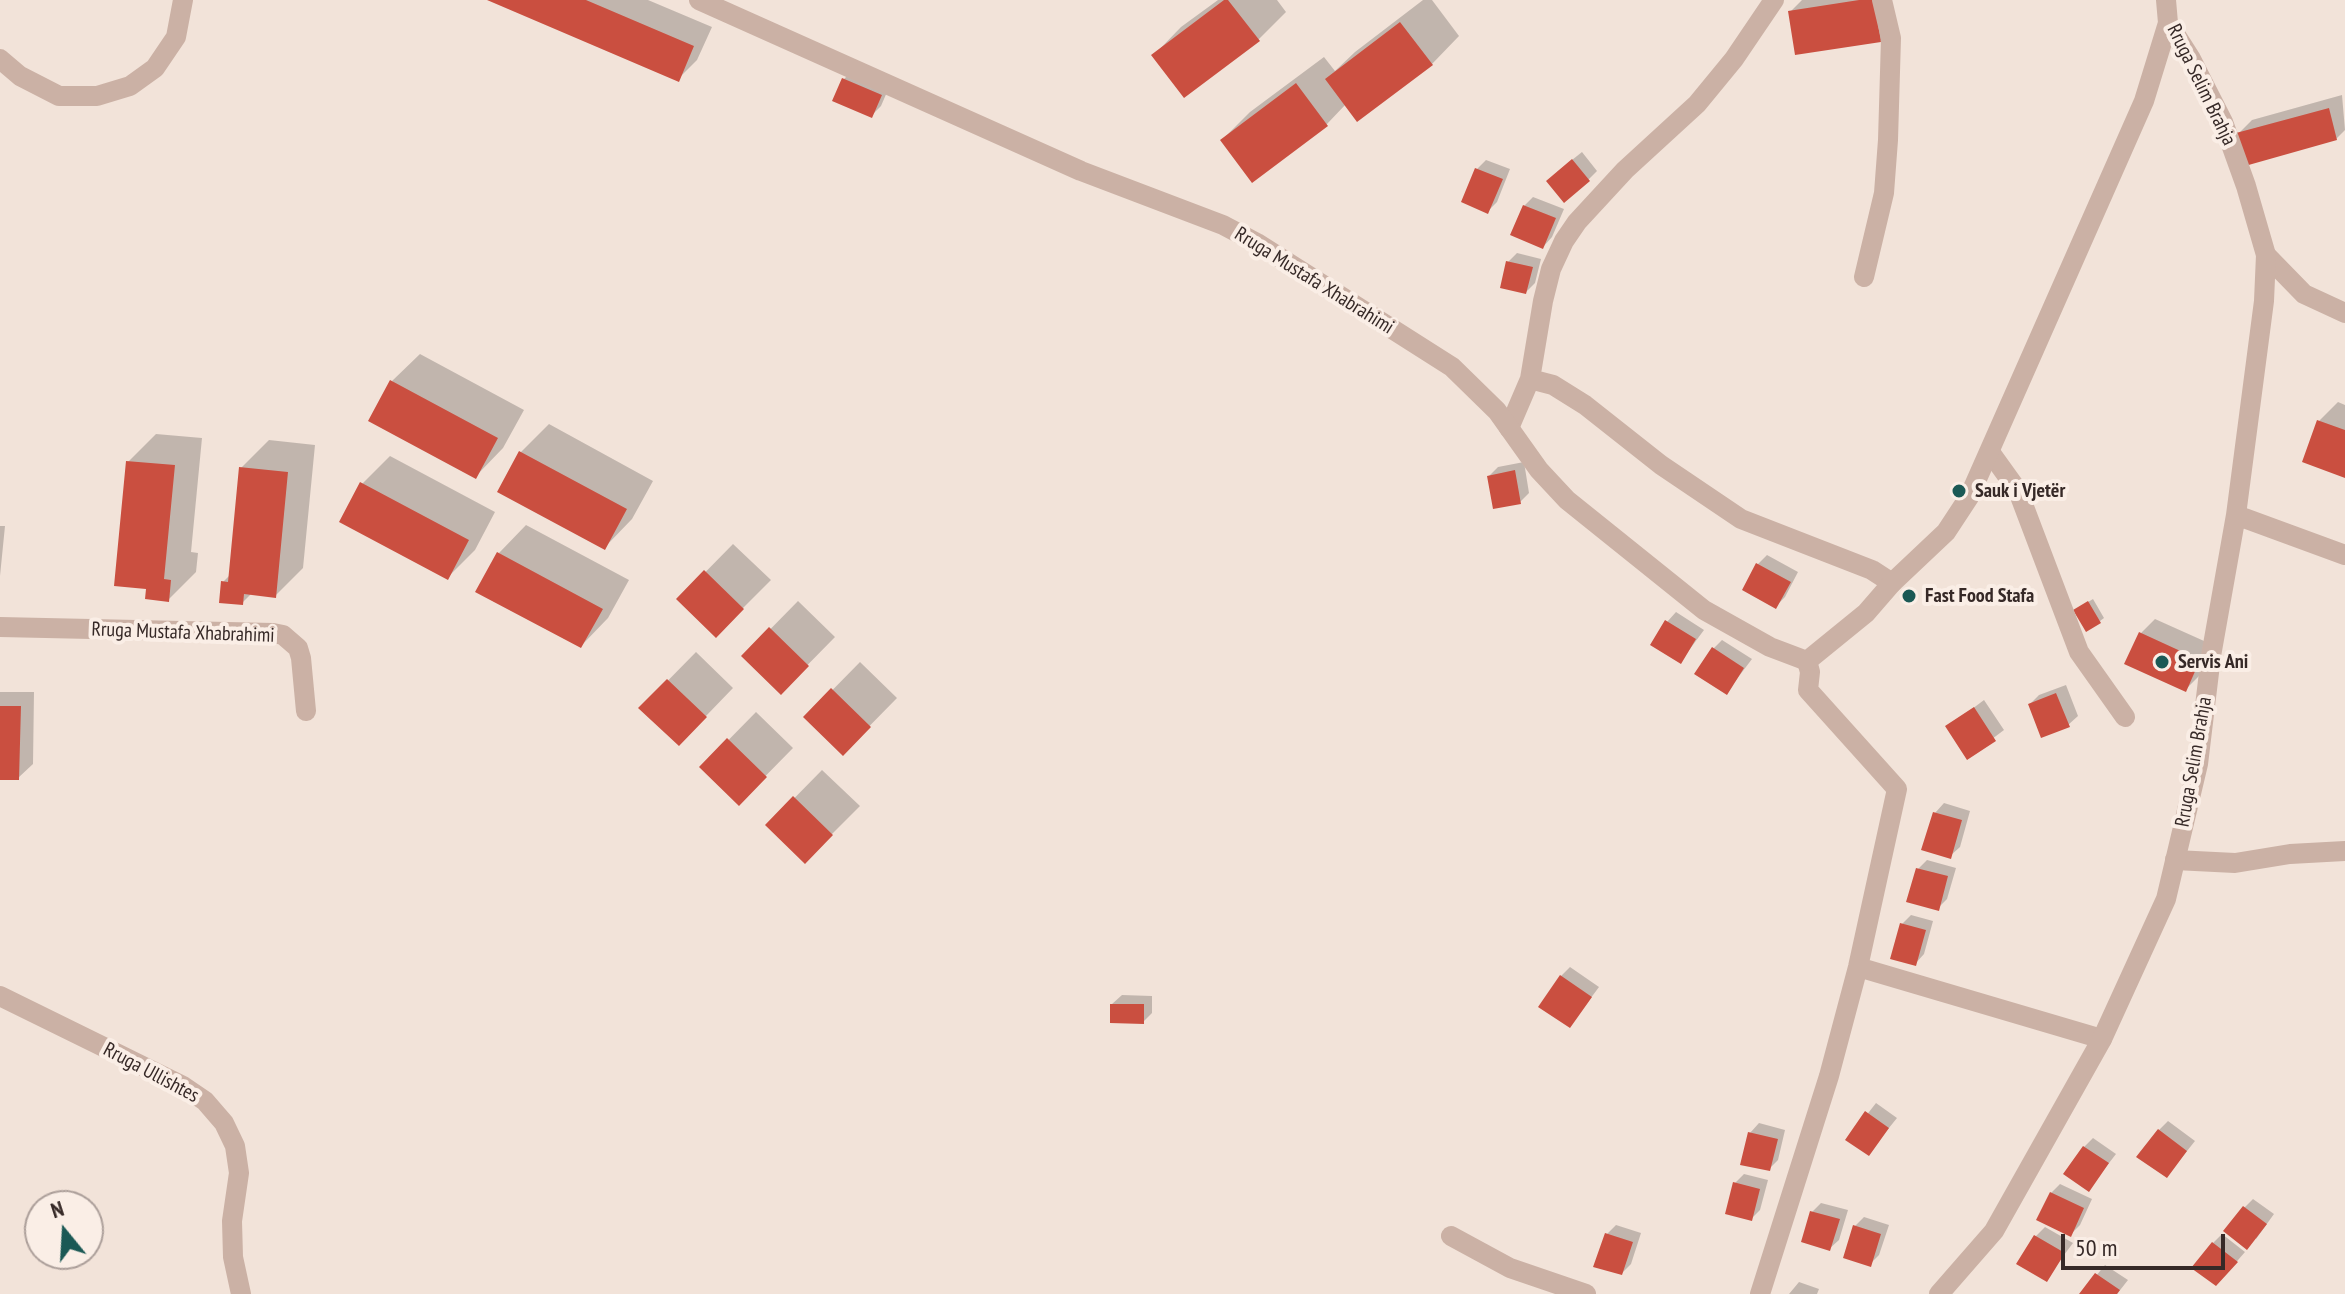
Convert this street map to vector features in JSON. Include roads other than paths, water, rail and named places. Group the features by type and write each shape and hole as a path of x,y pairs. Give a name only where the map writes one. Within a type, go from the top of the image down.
{"street":[{"path":"0,59 20,76 59,96 97,96 130,86 155,68 176,37 183,0"},
{"name":"Rruga Mustafa Xhabrahimi","path":"699,0 1081,171 1223,225 1257,243 1452,367 1490,403 1539,470 1567,500 1704,610 1770,647 1807,661"},
{"path":"1509,428 1530,379 1551,269 1570,231 1625,170 1697,104 1734,59 1774,0"},
{"path":"1864,277 1884,193 1888,140 1891,38 1882,0"},
{"name":"Rruga Selim Brahja","path":"1939,1294 1994,1231 2102,1039 2166,899 2198,764 2211,656 2236,515 2264,301 2266,255 2223,122 2191,59 2168,23 2166,0"},
{"path":"1760,1294 1829,1076 1858,967 1897,789 1808,690 1810,672 1807,661 1866,613 1892,583 1946,532 1969,497 2144,101 2168,23"},
{"path":"2266,255 2304,294 2345,313"},
{"path":"1530,379 1553,385 1585,405 1661,465 1741,519 1872,570 1892,583"},
{"path":"1990,452 2018,491 2079,652 2125,717"},
{"path":"2236,515 2345,555"},
{"path":"292,640 295,618"},
{"name":"Rruga Mustafa Xhabrahimi","path":"0,627 273,633 292,640 301,658 306,711"},
{"path":"2175,860 2235,863 2290,854 2345,851"},
{"path":"1858,967 2102,1039"},
{"name":"Rruga Ullishtes","path":"0,996 183,1086 205,1101 224,1123 235,1146 239,1173 232,1221 233,1257 241,1294"},
{"path":"1451,1236 1510,1268 1586,1294"}],"place":[{"name":"Sauk i Vjetër","path":"1959,491"},
{"name":"Fast Food Stafa","path":"1909,596"},
{"name":"Servis Ani","path":"2162,662"}]}
